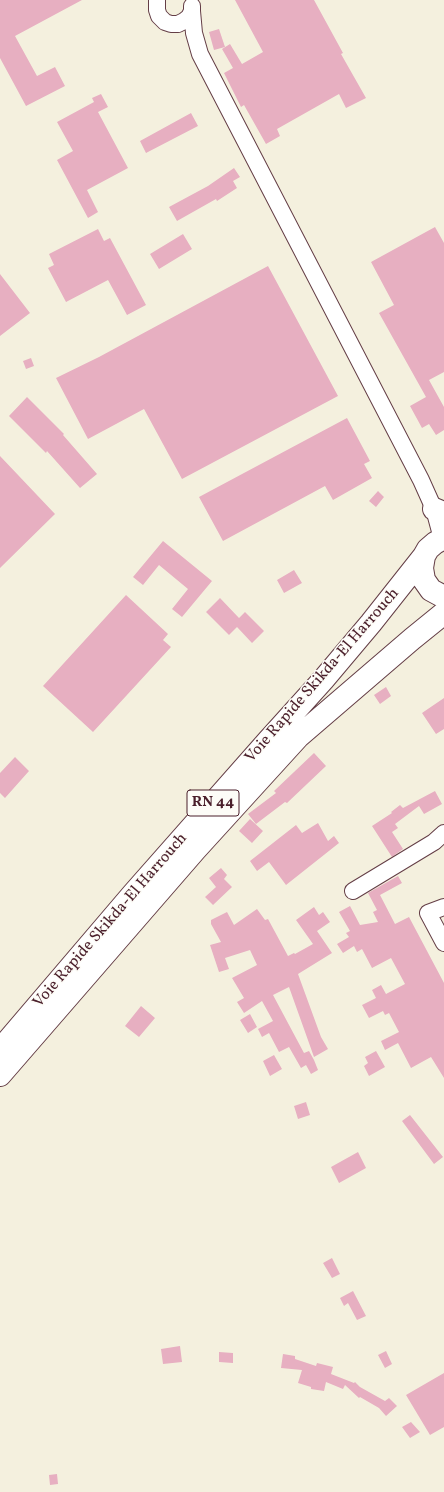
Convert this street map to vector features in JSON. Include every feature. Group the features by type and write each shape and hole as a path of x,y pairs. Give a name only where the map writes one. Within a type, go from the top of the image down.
{"highway":[{"name":"Voie Rapide Skikda-El Harrouch","path":"0,1050 138,888 323,680 371,623 428,549 434,543 443,539"},
{"path":"424,556 422,568 424,580 431,590 444,597"},
{"name":"Voie Rapide Skikda-El Harrouch","path":"0,1075 186,859 298,737 444,613"}],"street":[{"path":"157,0 157,10 159,16 200,54"},
{"path":"165,22 178,24 184,21 189,17 192,5"},
{"path":"192,5 194,33 200,54 417,473 439,511 443,539"},
{"path":"352,892 434,842 444,834"},
{"path":"444,907 428,914 444,943"}],"building":[{"path":"0,0 82,0 15,36 37,76 55,67 65,86 26,106 0,58"},
{"path":"235,0 314,0 343,53 341,54 366,98 346,108 339,94 277,129 280,136 266,144 244,105 241,107 224,73 233,68 222,49 230,44 242,64 263,52"},
{"path":"219,29 225,47 214,50 209,32"},
{"path":"101,94 108,107 98,112 128,168 87,190 98,212 88,218 57,160 73,151 57,122 94,102 92,98"},
{"path":"191,113 198,126 146,153 140,141"},
{"path":"234,168 240,177 233,181 237,188 217,201 216,199 177,221 169,207 208,186"},
{"path":"435,227 444,243 444,372 429,380 444,407 444,430 436,435 429,424 422,428 410,406 426,397 379,313 394,305 371,262"},
{"path":"98,229 104,241 110,238 146,305 127,315 108,280 66,302 48,268 54,265 49,254"},
{"path":"183,234 192,249 159,269 150,254"},
{"path":"268,266 338,396 182,479 144,409 88,439 56,378 99,357"},
{"path":"0,274 30,313 0,336"},
{"path":"31,358 34,366 26,369 23,361"},
{"path":"27,397 64,434 63,435 97,474 80,488 47,451 46,453 9,416"},
{"path":"347,418 370,461 364,464 372,478 333,500 325,486 223,541 199,497"},
{"path":"0,456 55,514 0,568"},
{"path":"378,491 384,497 376,507 369,501"},
{"path":"163,541 212,581 182,617 172,609 188,589 159,565 143,585 133,577"},
{"path":"294,570 302,583 284,593 277,580"},
{"path":"126,595 168,634 163,640 171,647 93,732 43,686"},
{"path":"220,598 239,618 245,612 264,631 252,643 237,627 229,635 206,612"},
{"path":"386,687 391,696 380,704 374,695"},
{"path":"444,698 444,729 436,734 422,713"},
{"path":"314,753 326,766 287,803 285,802 256,824 248,814 276,793 274,791"},
{"path":"15,757 29,771 5,798 0,793 0,773"},
{"path":"435,791 442,804 424,814 419,806 395,824 398,828 392,832 403,849 392,857 372,826 392,813 391,812 400,805 403,808"},
{"path":"250,819 263,831 252,843 239,831"},
{"path":"318,823 328,841 334,836 339,843 286,885 269,862 257,871 250,861 296,825 302,833"},
{"path":"221,868 227,875 224,879 232,887 213,905 205,897 216,887 209,878"},
{"path":"398,876 402,883 380,895 395,924 409,917 444,983 444,1078 431,1057 411,1068 398,1043 385,1050 381,1041 399,1032 389,1013 385,1015 383,1011 369,1018 362,1005 376,998 372,990 381,985 386,994 405,984 391,958 372,968 362,949 357,952 354,946 343,953 337,944 349,937 346,933 350,931 339,912 350,906 360,925 378,922 373,912 377,910 368,893"},
{"path":"314,907 319,915 323,912 330,922 317,931 332,953 298,974 321,1037 328,1049 314,1057 289,987 273,995 304,1053 309,1051 314,1060 318,1070 311,1074 306,1065 301,1068 289,1047 279,1052 269,1033 262,1037 258,1029 273,1021 262,1001 244,1013 237,1002 244,998 232,978 257,965 250,950 225,958 229,969 219,972 210,945 221,942 211,924 211,920 227,912 234,925 257,909 265,920 268,919 288,956 294,953 295,954 313,944 296,920"},
{"path":"141,1006 155,1018 139,1037 125,1026"},
{"path":"250,1014 257,1027 248,1033 240,1020"},
{"path":"376,1051 385,1067 369,1076 364,1066 368,1063 365,1057"},
{"path":"274,1055 282,1069 270,1076 263,1061"},
{"path":"306,1102 310,1115 298,1119 294,1106"},
{"path":"410,1115 443,1157 434,1164 402,1121"},
{"path":"358,1152 366,1168 339,1183 331,1167"},
{"path":"332,1258 340,1274 332,1278 323,1263"},
{"path":"353,1291 366,1316 357,1320 348,1303 344,1306 340,1298"},
{"path":"180,1346 182,1362 163,1364 161,1349"},
{"path":"386,1351 392,1364 385,1368 378,1355"},
{"path":"219,1352 233,1353 233,1363 219,1362"},
{"path":"283,1354 295,1356 295,1359 316,1366 317,1363 333,1367 331,1374 354,1383 355,1382 360,1387 385,1401 389,1398 397,1406 386,1416 379,1408 360,1397 359,1398 345,1385 343,1389 326,1382 324,1391 311,1389 311,1387 298,1383 302,1370 281,1368"},
{"path":"444,1373 444,1427 430,1435 406,1395"},
{"path":"411,1422 420,1432 410,1438 402,1427"},
{"path":"57,1474 58,1484 50,1485 49,1475"}]}
